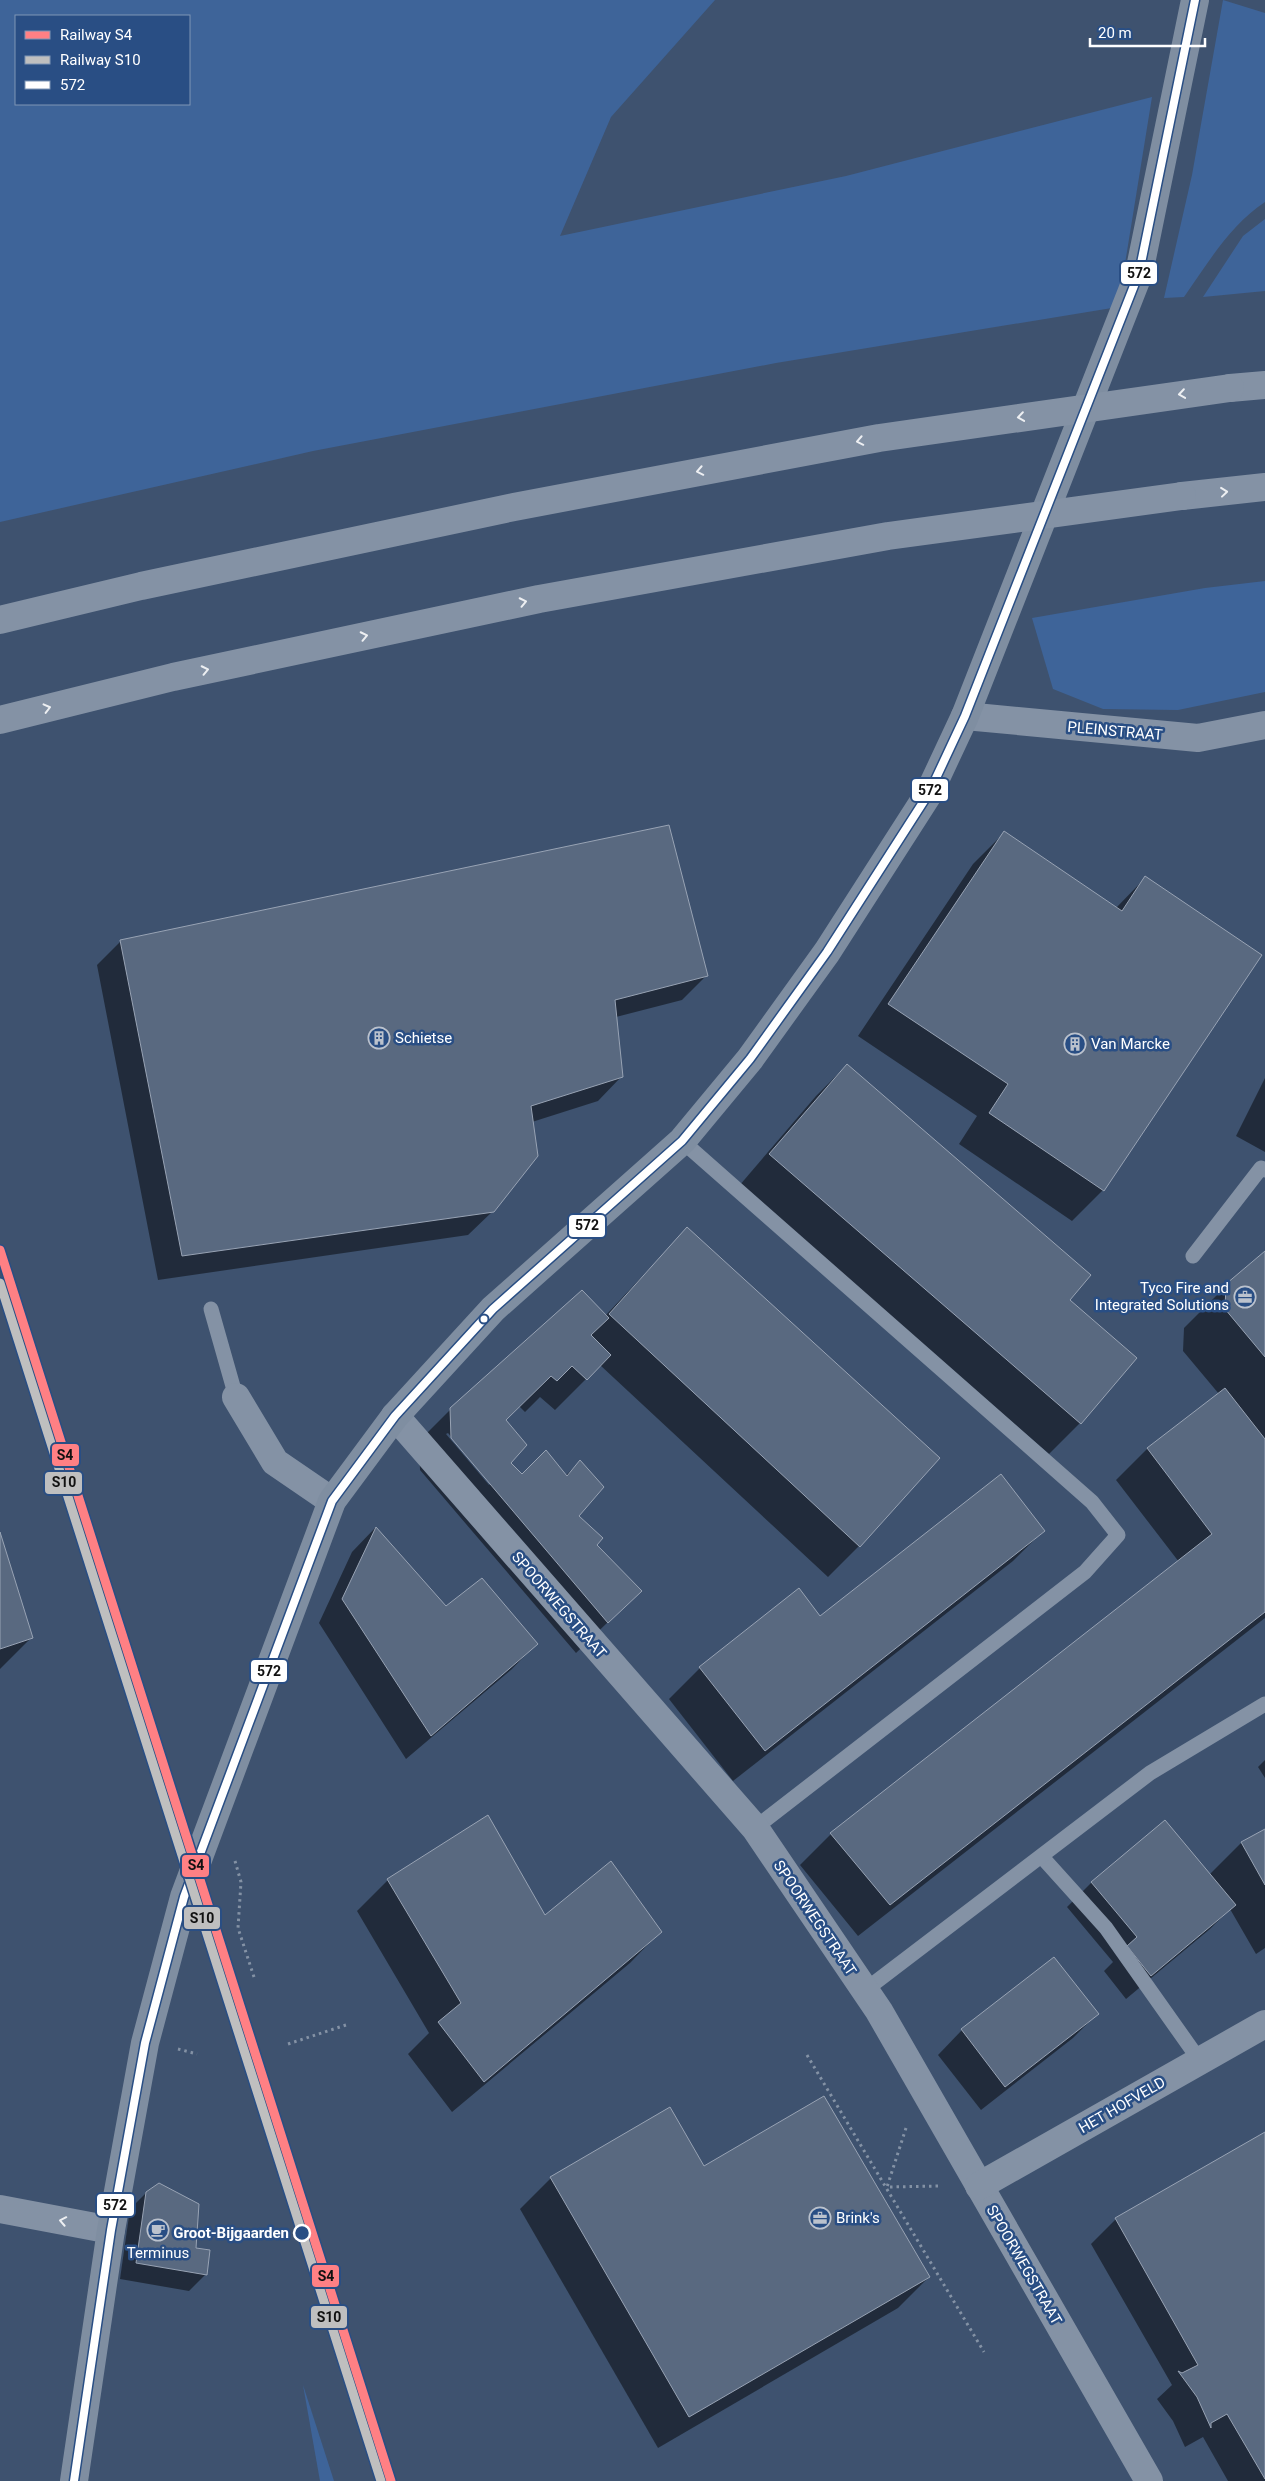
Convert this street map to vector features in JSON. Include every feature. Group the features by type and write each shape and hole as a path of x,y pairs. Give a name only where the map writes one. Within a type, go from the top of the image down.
{"main road":[{"path":"0,620 150,584 523,505 879,438 1265,384"},
{"path":"0,720 173,677 539,599 888,536 1182,496 1265,488"},
{"name":"PLEINSTRAAT","path":"965,716 1198,738 1265,725"},
{"path":"236,1398 275,1462 332,1501"},
{"name":"SPOORWEGSTRAAT","path":"395,1416 755,1828 879,2011 1149,2481"},
{"name":"HET HOFVELD","path":"979,2186 1265,2024"},
{"path":"0,2209 111,2230"}],"street":[{"path":"74,2481 111,2230 145,2042 184,1897 332,1501 395,1416 493,1309 682,1141 750,1059 827,952 928,793 965,716 1139,273 1195,0"}],"lane":[{"path":"682,1141 1092,1502 1118,1535 1085,1572 755,1828"},
{"path":"1193,1256 1261,1168 1265,1170"},
{"path":"211,1309 236,1398"},
{"path":"864,1991 1150,1773 1265,1704"},
{"path":"1042,1857 1106,1928 1200,2061"}],"path":[{"path":"234,1856 241,1882 238,1928 254,1977"},
{"path":"288,2044 349,2024"},
{"path":"807,2056 984,2352"},
{"path":"887,2187 920,2082"},
{"path":"887,2187 979,2186"}],"shaded area":[{"path":"0,0 715,0 611,117 560,236 846,176 1152,97 1118,307 776,363 313,451 0,522"},
{"path":"1223,0 1265,13 1265,202 1252,211 1230,233 1184,297 1164,298 1192,175"},
{"path":"1265,219 1265,291 1203,297 1243,236"},
{"path":"1265,581 1265,692 1178,710 1103,709 1053,689 1032,618 1205,588"},
{"path":"303,2385 334,2481 320,2481"}],"building":[{"name":"Schietse","path":"669,825 708,976 615,1000 623,1077 531,1106 538,1156 494,1212 182,1256 120,940"},
{"name":"Van Marcke","path":"1004,831 1122,911 1145,876 1262,955 1104,1191 989,1113 1008,1084 888,1004"},
{"path":"847,1064 1091,1275 1070,1300 1137,1358 1081,1424 769,1154"},
{"path":"687,1227 940,1458 860,1547 609,1314"},
{"name":"Tyco Fire and Integrated Solutions","path":"1265,1251 1265,1357 1225,1309 1226,1284"},
{"path":"582,1290 609,1318 591,1335 611,1355 587,1380 572,1366 557,1381 551,1376 506,1420 527,1445 511,1463 522,1474 546,1450 567,1476 580,1460 604,1487 579,1516 603,1538 597,1545 642,1591 608,1623 451,1438 450,1408"},
{"path":"1225,1388 1265,1439 1265,1612 890,1905 830,1833 1212,1534 1147,1448"},
{"path":"1001,1474 1045,1531 765,1751 699,1667 799,1588 820,1616"},
{"path":"376,1527 446,1606 482,1578 538,1644 431,1736 342,1599"},
{"path":"0,1532 33,1638 0,1649"},
{"path":"488,1815 545,1915 611,1861 662,1932 484,2082 438,2022 461,2003 387,1879"},
{"path":"1165,1820 1236,1905 1151,1976 1127,1946 1137,1937 1091,1882"},
{"path":"1265,1829 1265,1885 1241,1842"},
{"path":"1054,1957 1099,2014 1005,2087 961,2029"},
{"path":"824,2096 930,2277 689,2417 550,2177 670,2107 704,2166"},
{"path":"1265,2132 1265,2479 1227,2414 1211,2423 1211,2428 1197,2397 1178,2371 1182,2373 1198,2365 1115,2218"},
{"path":"159,2183 199,2204 196,2248 210,2250 207,2275 136,2263 146,2192"}],"rail line":[{"name":"S4","path":"0,1250 391,2481"},
{"name":"S10","path":"0,1283 381,2481"}],"transit line":[{"name":"572","path":"74,2481 111,2230 145,2043 184,1897 332,1501 395,1416 493,1309 682,1141 750,1059 827,952 929,793 965,716 1139,273 1195,0"}],"place":[{"name":"Schietse","path":"379,1038"},
{"name":"Van Marcke","path":"1075,1044"},
{"name":"Tyco Fire and Integrated Solutions","path":"1245,1297"},
{"name":"Brink's","path":"820,2218"},
{"name":"Terminus","path":"158,2230"},
{"name":"Groot-Bijgaarden","path":"302,2233"}]}
